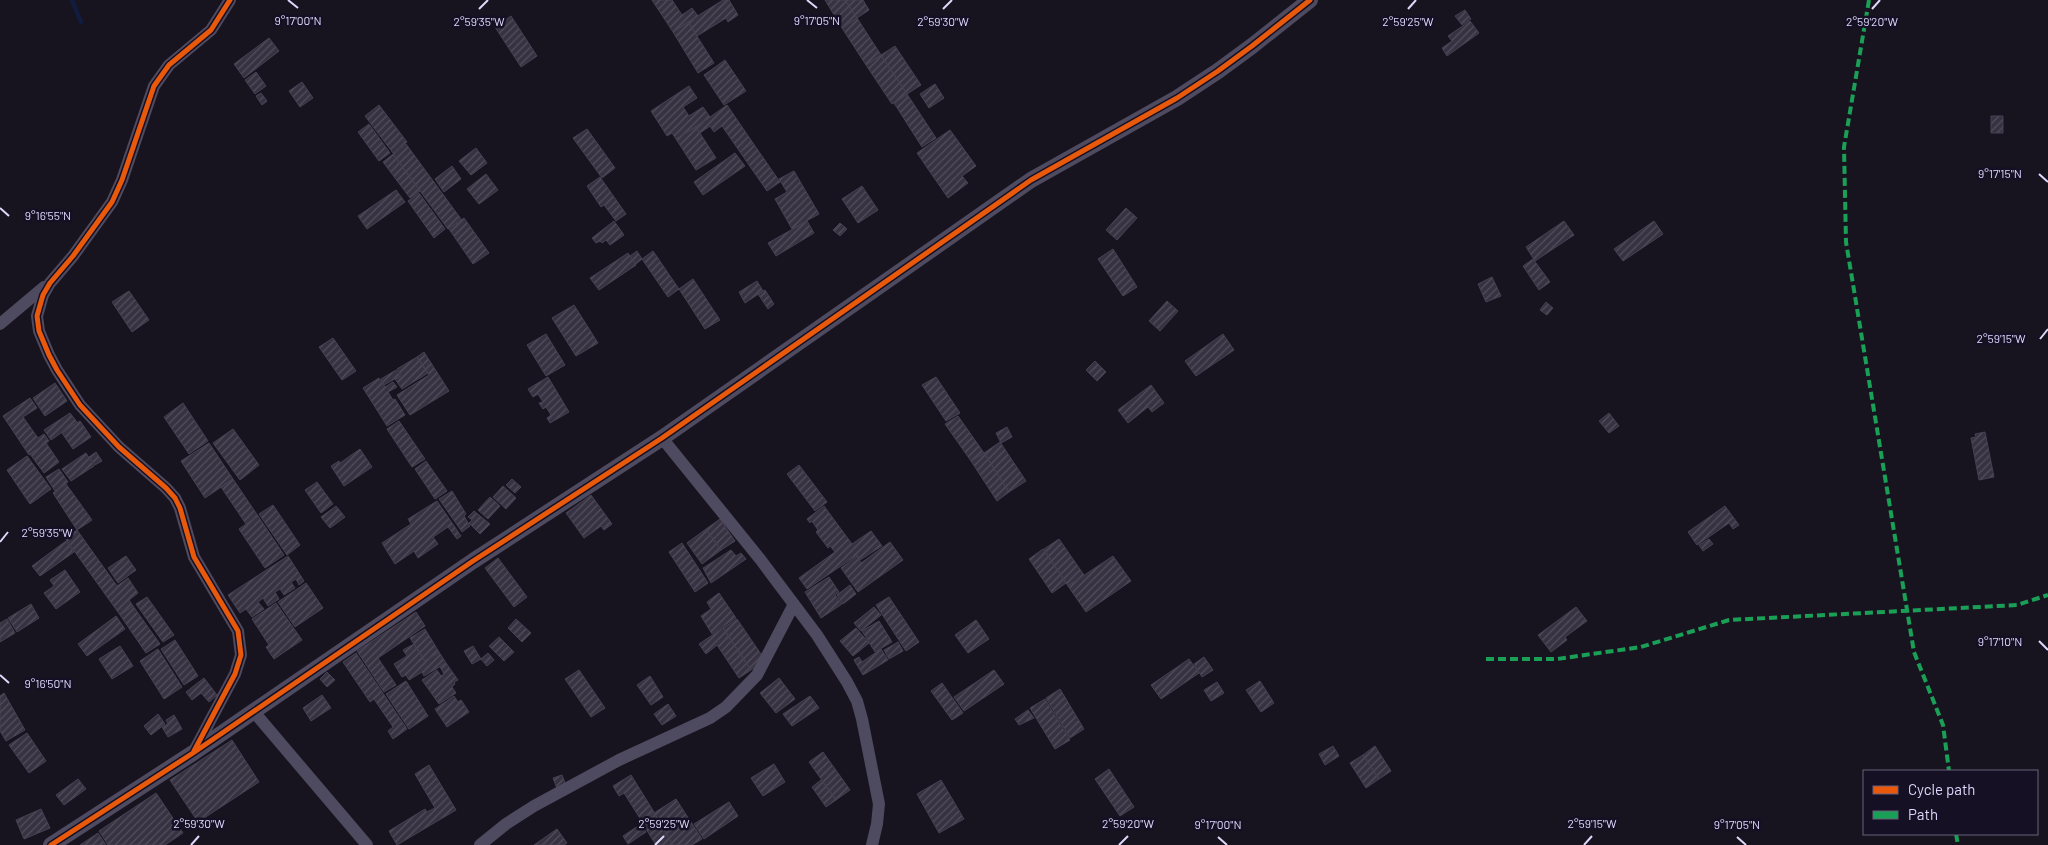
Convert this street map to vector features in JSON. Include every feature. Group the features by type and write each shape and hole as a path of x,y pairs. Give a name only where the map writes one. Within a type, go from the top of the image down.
{"street":[{"path":"0,324 50,283 74,256 112,202 122,180 154,86 169,65 210,30 230,0"},
{"path":"51,845 254,712 473,561 662,438 1032,180 1177,98 1218,71 1310,0"},
{"path":"50,283 40,304 37,323 57,370 80,405 131,458 175,498 180,508 194,558 238,631 240,655 235,674 193,753"},
{"path":"662,438 738,530 817,635 857,701 880,804 872,845"},
{"path":"480,845 506,824 534,806 619,760 710,718 726,707 757,675 794,604"},
{"path":"254,712 367,845"}],"building":[{"path":"652,0 672,0 682,15 692,8 698,16 673,32"},
{"path":"723,0 729,0 738,15 728,22 726,18 697,36 688,22"},
{"path":"825,0 845,0 857,18 842,28"},
{"path":"845,0 863,0 869,10 857,18"},
{"path":"1465,10 1471,19 1462,25 1455,16"},
{"path":"511,16 537,56 521,67 495,27"},
{"path":"857,18 881,55 866,65 842,28"},
{"path":"1470,21 1479,33 1447,56 1442,48 1452,41 1448,36"},
{"path":"688,22 714,63 698,73 673,32"},
{"path":"269,38 279,51 244,78 234,64"},
{"path":"895,46 921,85 907,94 881,55"},
{"path":"881,55 907,94 892,104 866,65"},
{"path":"725,60 746,91 724,105 704,75"},
{"path":"256,72 266,86 255,94 245,80"},
{"path":"302,82 313,98 300,107 289,91"},
{"path":"935,84 944,98 929,108 920,94"},
{"path":"689,86 697,98 683,107 689,116 703,107 710,117 676,139 672,133 667,136 651,111"},
{"path":"261,93 267,101 262,105 256,96"},
{"path":"907,94 936,138 922,147 894,103"},
{"path":"379,105 407,142 393,153 365,116"},
{"path":"727,105 753,143 740,152 722,126 714,132 710,126 700,133 696,127"},
{"path":"1991,116 2003,116 2003,133 1991,133"},
{"path":"369,124 390,153 379,161 358,132"},
{"path":"696,127 716,158 696,170 676,139"},
{"path":"587,129 615,168 602,178 573,138"},
{"path":"950,130 976,166 962,176 968,183 948,198 917,153"},
{"path":"753,143 780,182 767,191 740,152"},
{"path":"406,144 461,219 448,229 393,154"},
{"path":"476,148 487,163 471,175 459,161"},
{"path":"735,153 745,166 703,195 694,182"},
{"path":"393,154 420,191 410,198 383,162"},
{"path":"452,166 461,179 444,192 435,179"},
{"path":"794,171 819,214 792,229 775,199 787,192 779,179"},
{"path":"486,174 498,190 479,204 467,189"},
{"path":"600,177 626,214 616,221 604,205 601,207 587,186"},
{"path":"862,186 878,210 858,223 842,199"},
{"path":"396,190 405,202 367,229 358,216"},
{"path":"419,193 445,229 434,238 408,201"},
{"path":"1126,208 1137,218 1117,240 1106,230"},
{"path":"464,218 489,253 473,264 449,229"},
{"path":"614,221 624,235 610,245 606,240 602,243 600,241 596,243 592,238"},
{"path":"807,221 814,233 776,256 768,243"},
{"path":"1564,221 1574,235 1535,261 1526,247"},
{"path":"1654,221 1663,234 1623,261 1614,249"},
{"path":"840,223 847,229 840,236 833,230"},
{"path":"1113,249 1137,287 1123,296 1098,259"},
{"path":"637,251 642,259 636,264 630,256"},
{"path":"653,251 679,289 668,297 642,259"},
{"path":"628,253 636,265 599,290 590,278"},
{"path":"1533,259 1550,282 1539,290 1523,266"},
{"path":"1492,277 1501,296 1486,302 1478,284"},
{"path":"693,279 720,320 705,329 679,289"},
{"path":"757,281 763,291 745,303 739,292"},
{"path":"765,290 774,304 768,309 758,294"},
{"path":"129,291 149,320 132,332 112,302"},
{"path":"1167,301 1178,311 1160,331 1149,321"},
{"path":"1546,302 1553,308 1547,315 1540,310"},
{"path":"574,305 598,343 576,356 552,318"},
{"path":"546,334 565,365 546,376 527,345"},
{"path":"1223,334 1234,350 1196,376 1185,361"},
{"path":"333,338 356,371 342,380 319,347"},
{"path":"424,352 449,391 410,415 397,395 429,375 417,357"},
{"path":"417,357 428,373 402,389 395,379 401,376 397,369"},
{"path":"1095,361 1106,372 1097,381 1086,370"},
{"path":"396,370 400,376 384,385 381,379"},
{"path":"548,377 569,412 550,423 547,418 551,415 546,407 543,409 539,403 543,402 538,394 533,397 528,389"},
{"path":"936,377 960,413 946,421 922,385"},
{"path":"379,378 385,387 393,382 397,387 388,392 405,415 387,426 363,388"},
{"path":"55,383 67,401 45,416 33,398"},
{"path":"1151,385 1164,403 1152,412 1148,407 1128,423 1118,410"},
{"path":"30,398 37,408 23,417 38,438 44,434 49,441 29,455 3,416"},
{"path":"183,403 208,441 189,454 164,417"},
{"path":"70,413 77,422 51,440 44,430"},
{"path":"1609,413 1619,426 1609,433 1599,421"},
{"path":"958,416 984,453 971,461 945,424"},
{"path":"80,421 91,437 73,449 62,433"},
{"path":"399,421 425,459 412,467 387,429"},
{"path":"1007,427 1012,437 1001,443 996,433"},
{"path":"233,429 259,465 240,480 213,443"},
{"path":"1985,432 1994,477 1979,480 1971,438 1976,437 1975,434"},
{"path":"1000,442 1026,481 1009,492 984,453"},
{"path":"46,443 59,462 44,473 30,454"},
{"path":"209,443 233,479 205,498 181,461"},
{"path":"360,449 372,467 344,486 331,466 339,461 340,463"},
{"path":"96,452 102,461 95,465 89,457"},
{"path":"86,453 94,466 71,481 62,469"},
{"path":"984,453 1009,492 997,501 971,461"},
{"path":"27,456 51,489 30,504 7,470"},
{"path":"426,461 447,491 435,499 415,469"},
{"path":"799,465 827,502 815,511 787,474"},
{"path":"59,469 68,482 55,491 46,477"},
{"path":"233,479 258,516 246,524 221,487"},
{"path":"512,479 521,487 515,493 506,485"},
{"path":"317,482 333,504 321,513 305,490"},
{"path":"66,484 92,520 77,530 53,493"},
{"path":"503,486 516,498 506,509 493,497"},
{"path":"452,491 466,514 464,516 470,526 462,532 439,499"},
{"path":"591,495 612,524 604,530 601,526 584,538 566,513"},
{"path":"490,497 500,506 488,519 478,510"},
{"path":"437,501 461,536 457,539 448,527 433,537 438,544 418,558 414,551 395,564 382,543 411,524 408,519"},
{"path":"273,505 300,545 287,555 259,514"},
{"path":"336,506 345,517 330,528 321,517"},
{"path":"824,506 852,544 871,531 882,546 860,560 857,555 807,589 799,578 835,552 830,546 828,548 816,532 818,530 812,521 810,523 807,519"},
{"path":"1725,506 1739,525 1733,529 1729,523 1697,545 1688,532"},
{"path":"474,511 490,524 480,534 469,523 472,520 468,517"},
{"path":"258,516 284,555 265,568 239,529"},
{"path":"720,519 735,541 721,550 706,529"},
{"path":"706,529 721,550 702,564 687,543"},
{"path":"77,530 117,586 128,578 138,593 129,600 133,606 120,615 65,538"},
{"path":"1059,539 1084,575 1068,586 1044,549"},
{"path":"1709,539 1713,544 1703,551 1699,545"},
{"path":"66,541 74,552 40,576 32,566"},
{"path":"890,542 903,560 858,592 841,568 857,556 861,563"},
{"path":"682,543 708,583 695,592 669,552"},
{"path":"1043,549 1066,583 1052,593 1029,559"},
{"path":"731,550 736,556 741,553 746,559 711,583 703,568"},
{"path":"126,556 136,570 118,583 108,568"},
{"path":"288,556 304,581 299,585 296,579 291,582 295,588 284,595 280,589 275,592 279,599 268,606 263,598 258,602 264,609 252,617 246,609 240,613 228,595"},
{"path":"1113,556 1131,581 1086,612 1068,586"},
{"path":"498,558 527,597 514,607 485,568"},
{"path":"65,570 80,592 56,609 44,593 54,586 50,580"},
{"path":"829,577 839,592 835,595 842,604 821,618 805,592"},
{"path":"306,583 323,608 295,627 278,602"},
{"path":"850,585 856,594 843,604 837,595"},
{"path":"719,593 736,618 712,634 701,616 711,609 707,602"},
{"path":"147,597 174,635 163,642 136,604"},
{"path":"889,597 919,642 906,651 876,605"},
{"path":"276,603 302,640 274,659 266,647 269,645 252,619"},
{"path":"31,604 39,618 17,632 8,618"},
{"path":"133,606 160,644 146,653 120,615"},
{"path":"874,607 881,615 861,631 854,623"},
{"path":"1576,607 1587,621 1565,637 1567,640 1551,652 1538,635"},
{"path":"416,612 425,626 378,658 396,685 384,692 357,651"},
{"path":"116,616 125,629 87,656 78,644"},
{"path":"7,619 15,633 0,642 0,623"},
{"path":"516,619 531,633 522,642 508,628"},
{"path":"737,619 765,660 751,670 723,628"},
{"path":"976,620 989,639 968,653 955,635"},
{"path":"879,621 892,642 875,652 862,631"},
{"path":"723,628 751,670 739,678 717,645 706,654 699,644"},
{"path":"856,628 869,643 853,656 840,641"},
{"path":"425,629 439,652 425,661 410,638"},
{"path":"499,637 514,652 504,661 489,646"},
{"path":"175,640 198,676 184,685 161,649"},
{"path":"898,642 903,651 889,659 884,650"},
{"path":"414,644 425,661 439,652 446,663 424,676 422,672 409,680 406,675 402,677 394,664 407,656 403,650"},
{"path":"120,646 133,666 112,679 99,659"},
{"path":"473,646 481,659 472,664 464,651"},
{"path":"158,649 182,687 164,699 140,661"},
{"path":"881,649 888,660 863,675 854,660 859,657 862,662"},
{"path":"356,653 407,729 393,739 388,731 393,727 374,699 370,702 343,662"},
{"path":"488,653 494,660 487,666 481,659"},
{"path":"1204,657 1213,670 1202,677 1194,664"},
{"path":"1189,659 1199,673 1161,699 1151,685"},
{"path":"446,663 458,680 454,682 455,684 452,687 456,693 439,704 422,680 437,670 441,676 444,674 440,667"},
{"path":"579,670 605,708 591,717 565,679"},
{"path":"994,670 1004,684 964,711 954,697"},
{"path":"327,672 335,680 327,687 320,679"},
{"path":"650,676 663,697 651,705 637,685"},
{"path":"204,678 217,695 209,702 201,693 192,700 186,692"},
{"path":"779,678 795,699 776,713 760,693"},
{"path":"406,681 428,716 409,729 386,694"},
{"path":"1260,681 1274,703 1261,712 1246,690"},
{"path":"1217,682 1224,693 1211,701 1204,690"},
{"path":"942,683 963,713 952,720 931,691"},
{"path":"1060,689 1084,729 1070,738 1046,698"},
{"path":"4,693 25,730 6,741 0,731 0,696"},
{"path":"322,695 331,708 311,721 303,708"},
{"path":"454,696 458,702 461,700 469,712 447,727 435,709"},
{"path":"810,696 819,708 792,726 783,714"},
{"path":"1045,699 1070,740 1055,749 1030,708"},
{"path":"668,704 676,716 662,725 654,714"},
{"path":"1028,710 1034,718 1019,725 1015,719"},
{"path":"158,714 165,724 151,735 144,726"},
{"path":"174,715 182,729 168,737 162,727 168,724 166,720"},
{"path":"27,733 46,761 29,773 9,745"},
{"path":"232,740 259,782 198,822 170,780"},
{"path":"1333,746 1339,756 1325,765 1319,754"},
{"path":"1375,746 1391,771 1379,779 1363,755"},
{"path":"823,752 850,790 836,800 809,762"},
{"path":"1363,755 1379,779 1366,788 1350,763"},
{"path":"774,764 785,782 763,796 751,778"},
{"path":"429,765 456,810 397,845 389,831 425,809 427,812 435,808 415,774"},
{"path":"1109,769 1134,807 1120,816 1095,779"},
{"path":"562,775 567,788 558,791 553,778"},
{"path":"631,775 654,812 641,820 624,793 619,796 613,786"},
{"path":"78,779 86,789 64,805 56,795"},
{"path":"821,780 836,800 826,807 812,787"},
{"path":"941,780 964,819 939,833 917,794"},
{"path":"156,793 183,833 165,845 108,845 99,831"},
{"path":"676,799 702,839 692,845 673,845 654,813"},
{"path":"729,802 738,816 704,839 694,824"},
{"path":"41,809 50,828 24,839 16,820"},
{"path":"654,813 673,845 656,845 641,821"},
{"path":"641,824 646,832 628,844 623,836"},
{"path":"557,829 567,843 564,845 534,845"},
{"path":"98,833 106,845 80,845"}],"waterway":[{"path":"72,0 81,22"}],"marked path":[{"path":"1869,0 1844,147 1846,242 1914,652 1943,725 1949,770"},
{"path":"1486,659 1557,659 1641,647 1729,620 2017,605 2048,595"},
{"path":"1956,835 1958,845"}],"cycle path":[{"path":"194,751 235,674 241,655 238,631 194,557 180,508 175,498 119,447 80,405 49,355 39,331 37,316 43,295 50,283 73,256 112,202 122,180 154,86 169,65 211,30 230,0"},
{"path":"51,845 193,753 473,561 662,438 1031,180 1177,98 1218,71 1310,0"}]}
